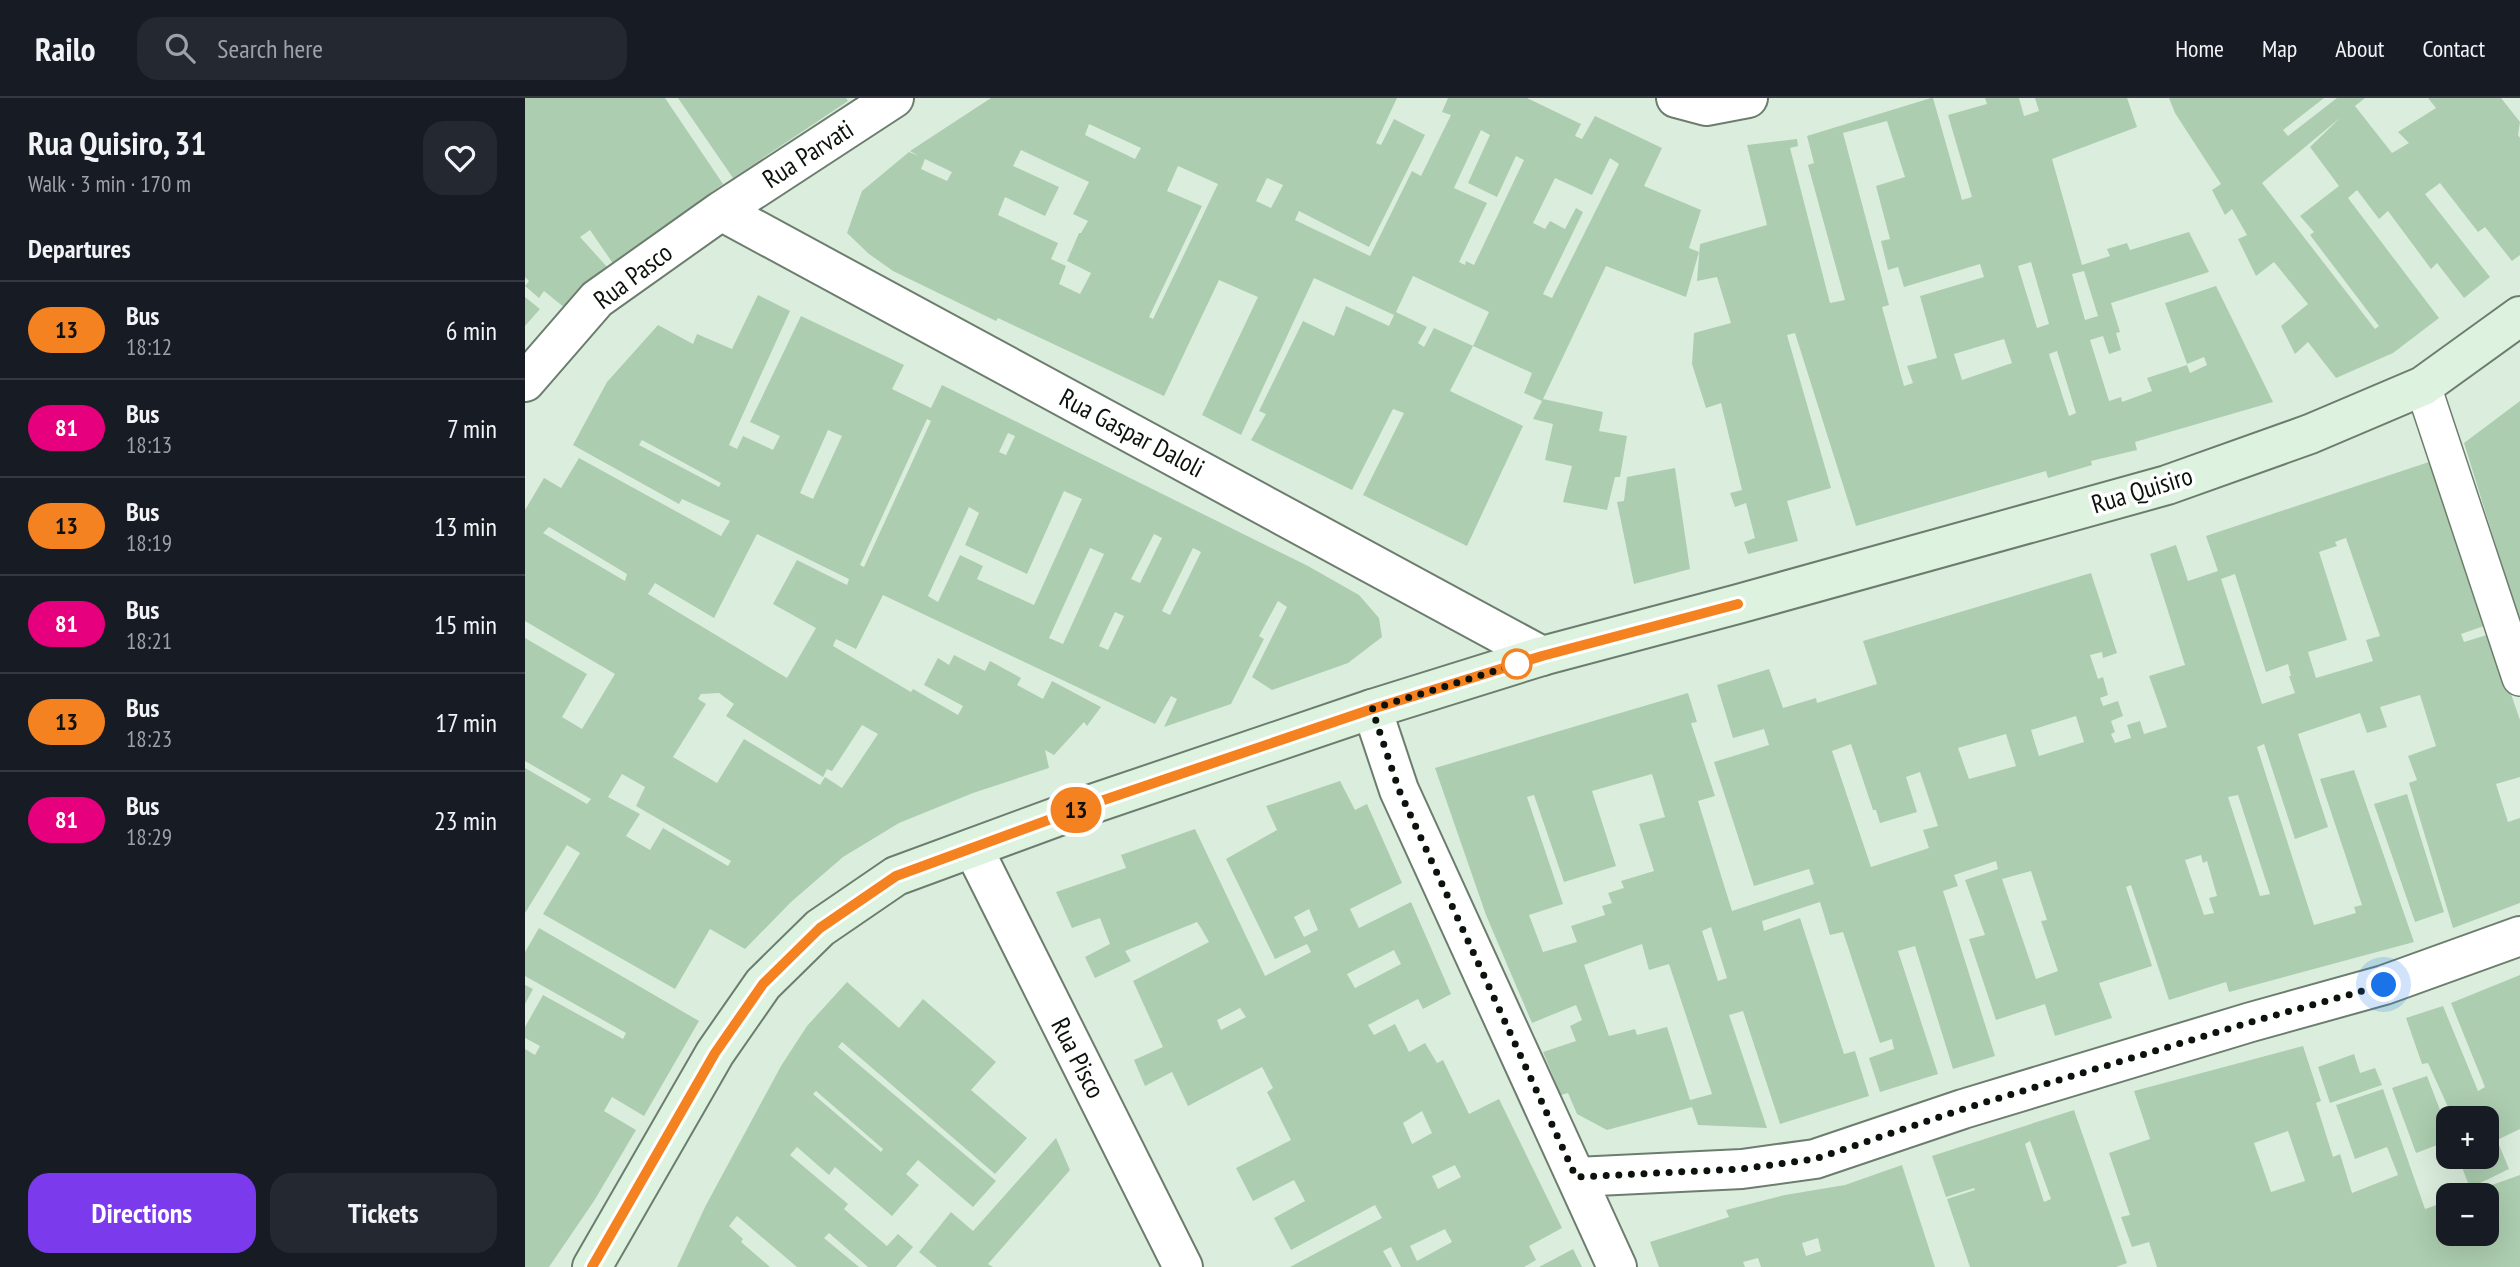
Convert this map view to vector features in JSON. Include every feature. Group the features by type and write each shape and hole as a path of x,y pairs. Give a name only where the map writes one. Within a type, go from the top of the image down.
{"street":[{"name":"Rua Parvati","path":"721,211 894,98"},
{"path":"1676,98 1706,106 1748,98"},
{"name":"Rua Pasco","path":"525,382 597,299 721,211"},
{"name":"Rua Gaspar Daloli","path":"721,211 1542,656"},
{"name":"Rua Quisiro","path":"592,1267 715,1053 763,984 820,928 896,876 1089,805 1372,709 1542,656 2167,485 2310,434 2423,386 2520,316"},
{"path":"1372,709 1399,790 1617,1267"},
{"name":"Rua Pisco","path":"973,848 1183,1267"},
{"path":"1576,1177 1741,1169 1815,1159 1963,1109 2384,985 2520,936"}],"lane":[{"path":"2423,386 2520,678"}],"building":[{"path":"525,98 665,98 723,184 614,265 590,230 580,237 609,269 565,308 544,291 539,298 525,286 529,281 525,277"},
{"path":"678,98 846,98 848,101 733,178"},
{"path":"991,98 1397,98 1376,143 1381,145 1394,119 1425,135 1369,247 1299,211 1295,220 1370,256 1412,171 1421,176 1451,115 1442,112 1448,98 1527,98 1581,124 1575,136 1582,139 1595,116 1662,148 1644,186 1701,210 1689,248 1699,252 1686,297 1606,266 1543,399 1603,412 1599,431 1627,436 1620,477 1615,477 1607,510 1563,502 1572,466 1545,460 1553,424 1533,419 1542,401 1524,393 1532,373 1473,346 1450,391 1523,426 1467,546 1363,495 1404,413 1393,409 1352,490 1251,440 1266,414 1259,411 1303,321 1334,336 1346,306 1389,326 1394,315 1314,278 1241,435 1202,415 1258,297 1219,280 1164,396 998,318 996,321 893,271 869,254 847,233 862,191 909,152 919,156 910,151","holes":["1089,124 1141,148 1135,159 1085,135","1481,130 1490,135 1468,183 1497,197 1516,156 1524,160 1474,265 1466,261 1465,265 1459,262 1487,203 1454,188","1021,150 1089,182 1073,214 1088,221 1079,233 1067,261 1091,273 1080,294 1059,284 1066,266 1051,259 1058,243 998,215 1005,197 1045,216 1059,187 1013,166","1610,158 1619,164 1552,298 1543,294 1583,212 1576,208 1565,229 1550,221 1545,229 1533,223 1555,178 1592,195","925,159 952,172 947,181 921,169","1178,166 1218,184 1153,319 1149,317 1202,206 1167,191","1267,178 1283,185 1271,208 1256,201","1413,276 1489,312 1473,346 1434,328 1424,347 1418,343 1427,327 1396,312"]},
{"path":"1933,98 1962,200 1972,197 1948,115 1987,104 1985,98 2019,98 2024,116 2039,111 2035,98 2127,98 2137,127 2052,159 2082,265 2110,256 2107,249 2127,243 2130,250 2189,232 2209,272 2111,303 2120,332 2116,333 2121,350 2109,354 2103,336 2090,340 2109,401 2121,397 2122,402 2152,391 2147,378 2187,365 2190,373 2207,365 2204,357 2187,364 2165,303 2216,286 2273,402 2135,442 2137,450 2091,461 2092,465 2048,478 2046,471 1856,526 1795,333 1787,335 1831,488 1787,501 1798,541 1748,554 1744,542 1755,538 1746,503 1735,507 1730,493 1742,490 1721,403 1706,408 1692,364 1694,333 1731,323 1717,277 1697,281 1700,244 1767,225 1747,145 1797,139 1798,146 1790,148 1830,303 1845,300 1808,165 1814,163 1807,136","holes":["1887,121 1905,177 1876,186 1890,239 1881,241 1888,270 1898,267 1904,287 1980,264 1984,277 1920,296 1937,358 1907,366 1913,383 1904,386 1882,307 1889,305 1843,133","2031,262 2049,324 2037,328 2018,266","2084,271 2098,316 2085,320 2072,274","2004,339 2012,363 1962,380 1954,354","2057,351 2076,413 2069,416 2049,354"]},
{"path":"2169,98 2324,98 2283,130 2288,136 2337,98 2365,98 2355,106 2392,153 2409,143 2398,132 2436,108 2428,98 2501,98 2520,122 2520,255 2512,261 2485,227 2478,232 2440,183 2425,194 2490,277 2464,298 2437,263 2431,269 2388,211 2379,219 2357,190 2348,198 2439,318 2393,353 2336,378 2308,342 2295,354 2281,326 2308,304 2274,262 2256,276 2238,239 2247,235 2232,209 2225,215 2212,190 2221,184 2175,113","holes":["2341,117 2310,147 2339,186 2300,216 2314,232 2310,235 2379,326 2375,329 2262,183"]},
{"path":"758,295 790,311 729,445 737,449 743,436 773,450 780,436 750,422 801,316 904,365 892,389 931,408 942,385 1308,566 1359,595 1379,618 1382,637 1348,663 1272,690 1252,677 1287,607 1278,601 1259,636 1264,639 1231,704 1164,727 1177,699 1171,696 1155,724 883,595 856,649 836,639 833,646 911,692 913,689 958,715 963,706 924,685 938,658 949,665 954,655 985,671 990,661 1021,678 1017,685 1043,699 1052,681 1101,707 1087,726 1084,722 1054,755 1045,750 1049,768 973,793 899,823 843,857 791,902 745,949 710,929 675,989 543,914 580,853 567,845 525,913 525,768 587,804 591,799 525,761 525,638 587,674 562,717 582,729 615,674 525,621 525,510 544,478 561,488 579,458 721,536 730,521 682,499 679,504 573,445 607,382 658,325 693,344 697,334 732,349","holes":["927,419 931,421 864,567 860,565","828,430 842,436 813,499 800,493","1008,433 1015,436 1006,455 999,452","642,440 721,483 719,487 639,445","1064,491 1082,499 1034,605 977,579 983,566 960,555 938,602 928,596 969,507 979,513 965,545 1027,574","549,527 627,574 625,581 543,533","757,534 849,579 847,585 797,560 773,604 816,628 787,678 648,594 655,583 714,618","1154,534 1162,538 1140,583 1131,579","1090,548 1104,554 1063,644 1049,638","1193,548 1201,552 1170,615 1162,611","1115,612 1124,616 1108,650 1099,646","719,693 734,704 726,716 823,777 827,769 832,771 862,725 878,734 842,788 825,777 820,785 744,739 717,783 673,757 706,704 698,699 701,694","622,774 645,787 636,806 731,861 728,866 663,828 650,850 626,836 640,814 608,797"]},
{"path":"525,297 540,309 525,326"},
{"path":"2520,401 2520,620 2519,620 2464,443"},
{"path":"2432,461 2487,625 2461,634 2464,642 2490,634 2520,720 2520,777 2496,784 2508,822 2520,818 2520,903 2453,928 2409,783 2417,780 2408,756 2436,746 2420,695 2380,707 2387,727 2367,733 2360,713 2298,734 2328,827 2295,839 2264,744 2257,747 2314,925 2356,913 2354,907 2362,905 2320,779 2354,770 2414,942 2229,992 2226,982 2169,1000 2131,885 2126,887 2152,966 2099,983 2112,1018 2055,1036 2045,1004 1996,1020 1969,939 1985,935 1965,880 1998,869 1996,861 1954,875 1958,886 1943,891 1995,1056 1953,1069 1915,946 1898,951 1938,1074 1880,1092 1869,1058 1894,1049 1892,1039 1880,1043 1843,932 1830,935 1820,902 1762,921 1764,931 1800,918 1844,1054 1855,1051 1869,1096 1780,1124 1743,1011 1729,1015 1767,1128 1698,1125 1692,1107 1607,1130 1577,1114 1568,1093 1561,1095 1543,1052 1576,1041 1570,1026 1582,1020 1576,1005 1532,1023 1486,915 1435,768 1688,693 1697,722 1691,723 1715,796 1698,801 1732,911 1814,884 1809,869 1754,886 1714,762 1769,745 1764,729 1733,738 1717,685 1769,669 1783,708 1816,698 1817,703 1877,684 1863,641 2091,573 2117,653 2103,658 2102,652 2090,655 2098,679 2103,677 2108,695 2100,698 2103,706 2118,701 2123,716 2111,721 2115,732 2111,734 2115,743 2131,738 2127,725 2140,721 2144,734 2167,727 2149,676 2185,665 2150,554 2176,545 2188,581 2218,571 2206,536","holes":["2346,538 2380,636 2366,640 2373,661 2316,678 2308,652 2347,640 2319,552 2337,546 2335,542","2235,574 2266,672 2288,664 2295,693 2262,704 2221,579","2076,716 2084,742 2039,756 2031,730","2006,734 2016,766 1969,779 1958,748","1851,744 1880,823 1917,812 1906,777 1920,772 1938,826 1923,830 1929,848 1871,867 1832,751","1652,774 1665,817 1639,824 1654,871 1621,881 1624,888 1608,893 1612,903 1602,906 1605,915 1571,926 1577,942 1543,952 1529,915 1563,904 1527,797 1534,795 1564,882 1616,866 1592,791","2238,795 2270,894 2260,896 2228,797","2201,855 2203,863 2207,861 2217,896 2209,898 2214,913 2204,915 2185,860","2031,871 2047,920 2041,921 2058,971 2036,979 2002,879","1711,927 1727,978 1718,981 1702,931","1642,944 1649,970 1669,964 1712,1094 1690,1100 1667,1027 1637,1035 1635,1029 1609,1036 1584,965"]},
{"path":"1675,468 1690,569 1634,584 1617,502 1624,501 1627,477"},
{"path":"1340,781 1355,810 1367,804 1402,883 1350,909 1359,928 1411,902 1451,994 1423,1009 1418,999 1368,1025 1374,1035 1395,1024 1409,1052 1425,1043 1437,1063 1443,1060 1469,1114 1499,1099 1562,1228 1529,1246 1536,1260 1524,1267 1401,1267 1391,1247 1383,1251 1392,1267 1290,1267 1382,1218 1375,1205 1291,1250 1274,1218 1305,1201 1294,1180 1253,1201 1236,1168 1291,1140 1267,1092 1273,1088 1262,1067 1188,1106 1172,1072 1145,1086 1134,1060 1163,1047 1133,981 1209,942 1197,922 1125,951 1131,961 1095,978 1085,957 1110,944 1100,918 1072,928 1056,892 1126,868 1121,855 1195,829 1265,976 1311,952 1307,944 1275,959 1226,859 1277,830 1266,806","holes":["1309,909 1318,930 1304,937 1294,917","1394,950 1401,964 1355,988 1347,974","1240,1008 1246,1017 1221,1030 1217,1020","1422,1111 1432,1133 1412,1144 1403,1123","1455,1165 1461,1177 1438,1189 1432,1176","1445,1229 1452,1242 1417,1261 1410,1246"]},
{"path":"2407,794 2444,912 2415,922 2374,804"},
{"path":"539,928 699,1021 644,1116 612,1097 604,1111 636,1130 594,1201 549,1267 525,1267 525,1049 535,1055 540,1046 525,1038 525,1027 543,995 623,1039 626,1033 525,976 525,952"},
{"path":"2520,975 2520,1129 2499,1139 2499,1106 2448,1106 2428,1063 2422,1064 2406,1018 2443,1006 2478,1091 2485,1087 2451,1003"},
{"path":"847,982 899,1028 923,999 996,1062 971,1090 1027,1138 995,1174 842,1042 838,1047 996,1181 973,1207 918,1160 906,1174 919,1185 892,1216 835,1167 829,1175 797,1147 790,1155 848,1204 844,1209 887,1246 898,1234 913,1247 896,1267 868,1267 829,1233 824,1238 859,1267 797,1267 737,1216 729,1226 743,1239 741,1242 770,1267 677,1267 705,1207 781,1066 807,1026","holes":["816,1091 883,1149 881,1152 813,1094"]},
{"path":"525,985 533,989 525,1004"},
{"path":"2303,1046 2321,1101 2316,1103 2333,1157 2340,1154 2352,1193 2398,1175 2387,1147 2355,1159 2336,1105 2383,1089 2425,1209 2436,1205 2436,1246 2499,1246 2498,1183 2520,1175 2520,1267 2157,1267 2149,1242 2132,1247 2121,1217 2130,1215 2109,1153 2150,1139 2134,1091","holes":["2288,1131 2305,1181 2271,1192 2254,1143"]},
{"path":"2354,1054 2360,1073 2375,1068 2382,1085 2330,1103 2318,1067"},
{"path":"2427,1076 2438,1106 2436,1106 2436,1146 2416,1153 2392,1088"},
{"path":"2074,1110 2127,1263 2116,1267 1970,1267 1947,1199 1975,1190 1974,1188 1946,1197 1932,1156","holes":["2030,1141 2051,1199 2044,1202 2025,1144"]},
{"path":"1056,1138 1070,1170 988,1264 993,1267 937,1267 919,1252 951,1212 973,1231"},
{"path":"2499,1145 2509,1169 2480,1183 2468,1183 2463,1169 2499,1169"},
{"path":"1902,1165 1935,1267 1761,1267 1758,1258 1743,1262 1745,1267 1659,1267 1650,1242 1729,1217 1726,1210 1785,1195 1845,1185","holes":["1818,1238 1821,1251 1806,1256 1802,1243"]},
{"path":"1573,1249 1582,1267 1539,1267"}],"bus line":[{"name":"13","path":"592,1267 715,1053 763,984 820,928 896,876 1089,805 1372,709 1542,656 1738,604"}],"route":[{"path":"1517,664 1372,709 1399,790 1576,1177 1741,1169 1815,1159 1963,1109 2384,985"}]}
